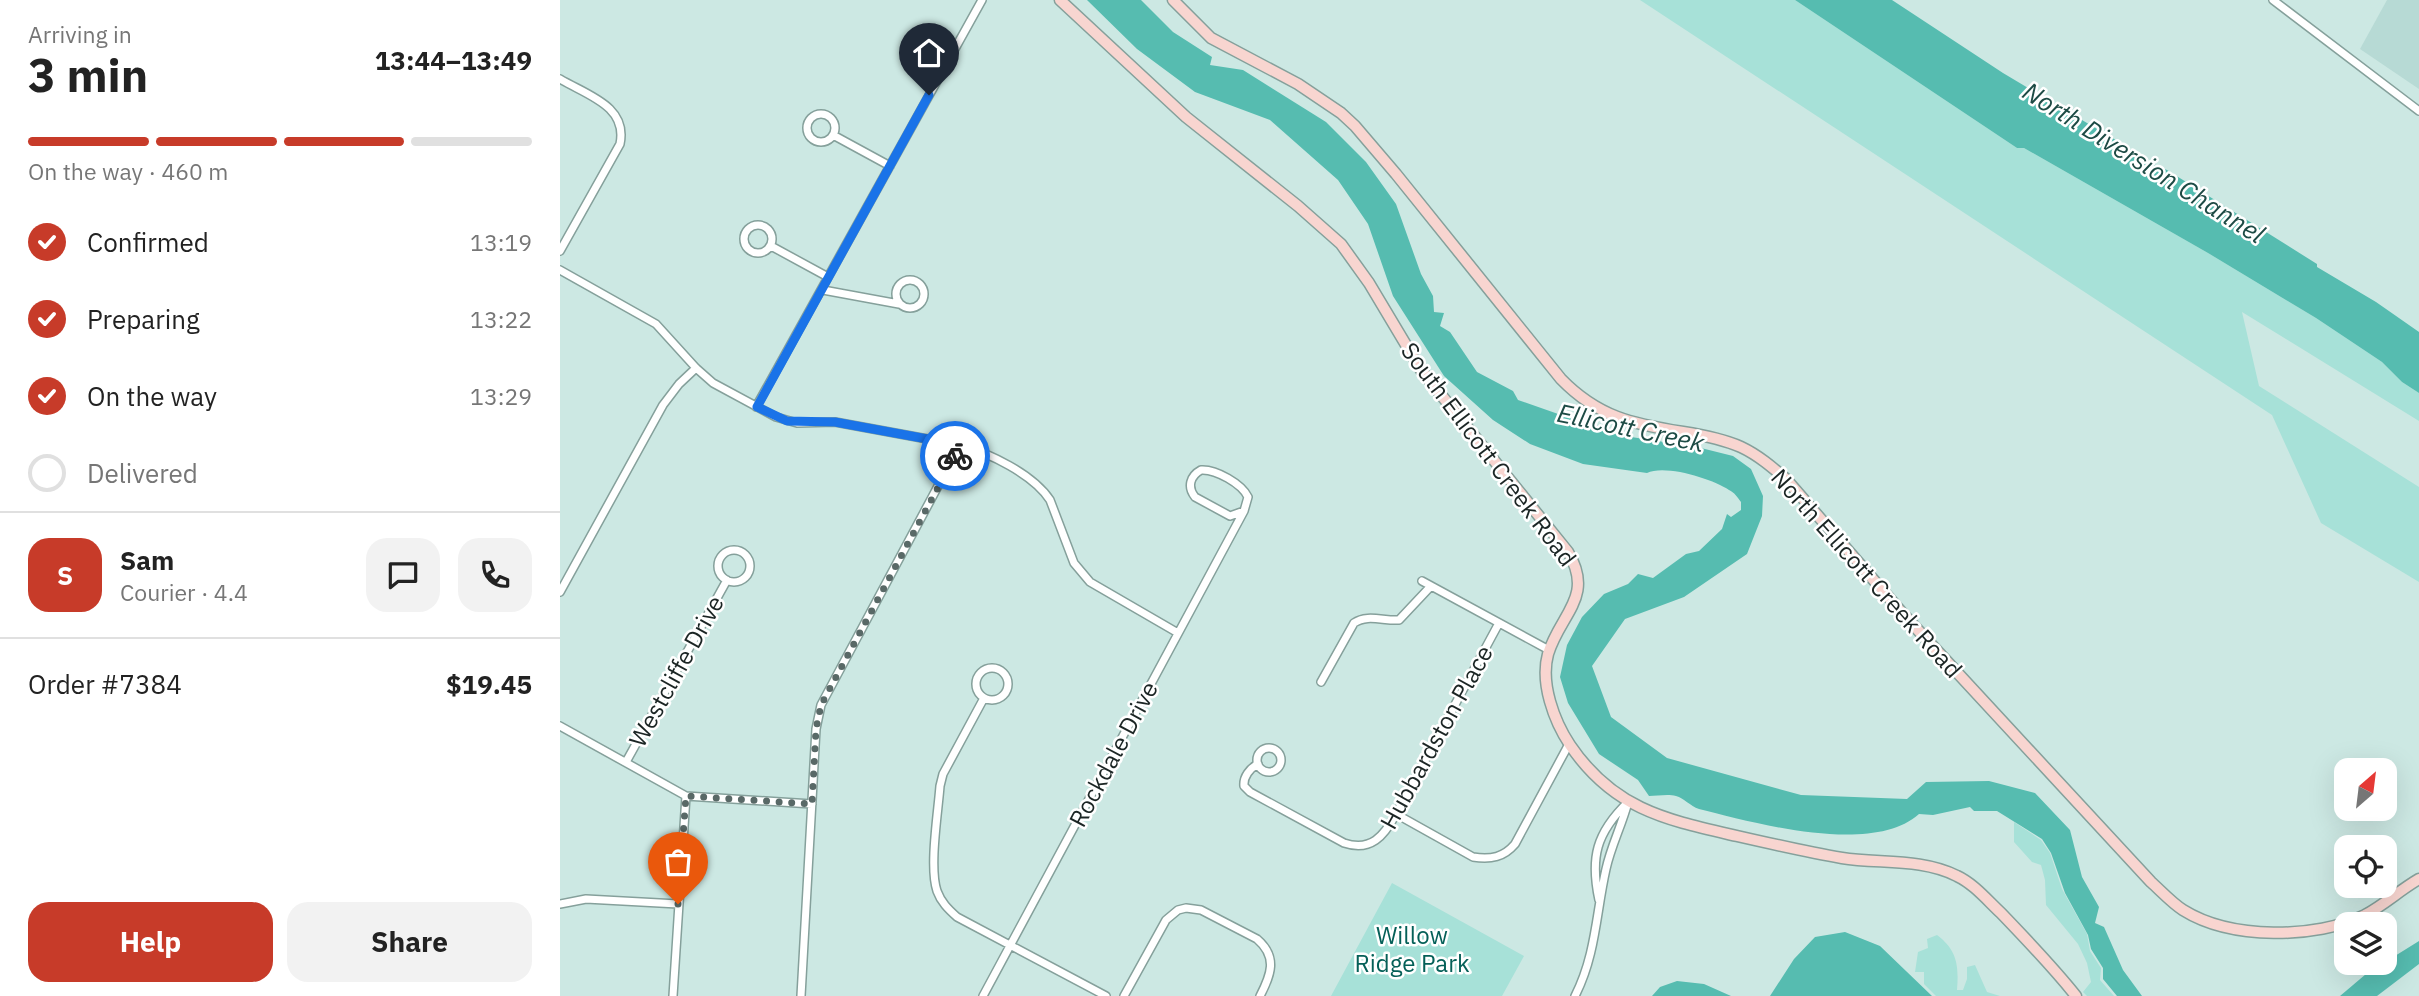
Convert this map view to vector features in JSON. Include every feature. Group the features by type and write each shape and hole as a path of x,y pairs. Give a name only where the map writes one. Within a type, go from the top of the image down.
{"street":[{"path":"757,407 982,0"},
{"name":"South Ellicott Creek Road","path":"1060,0 1186,117 1324,227 1356,264 1418,365 1568,552 1577,566 1579,589 1549,650 1546,671 1548,693 1569,744 1598,777 1628,802 1667,820 1841,858 1926,866 1951,873 1978,890 2061,976 2076,996"},
{"name":"North Ellicott Creek Road","path":"1173,0 1211,38 1298,84 1341,113 1355,126 1561,379 1588,403 1617,418 1636,424 1708,436 1740,447 1764,461 1786,479 1903,615 2151,882 2183,910 2206,921 2231,928 2263,932 2300,932 2340,925 2367,914 2419,879"},
{"path":"2273,0 2419,111"},
{"path":"560,79 612,110 622,131 620,144 560,251"},
{"path":"833,135 890,166"},
{"path":"771,246 828,277"},
{"path":"560,270 656,324 713,383 787,421 835,422 960,445 975,449 1023,475 1044,491 1074,563 1090,582 1178,633"},
{"path":"822,290 900,304"},
{"path":"560,592 663,405 696,368"},
{"path":"802,996 816,729 821,705 960,445"},
{"path":"1201,470 1207,470 1243,489 1248,498 1244,511 1230,516 1195,497 1190,487 1193,477 1201,470"},
{"name":"Rockdale Drive","path":"983,996 1244,511"},
{"name":"Westcliffe Drive","path":"729,551 743,552 749,560 750,571 738,581 727,580 718,567 721,557 729,551"},
{"name":"Westcliffe Drive","path":"626,762 727,580"},
{"path":"1422,581 1549,650"},
{"path":"1321,681 1354,623 1367,618 1399,620 1431,586"},
{"name":"Hubbardston Place","path":"1258,764 1252,766 1244,780 1246,789 1344,844 1362,846 1379,840 1396,814 1499,623"},
{"path":"986,668 997,669 1007,678 1007,689 995,699 985,698 977,690 978,675 986,668"},
{"path":"985,698 943,774 940,786 935,881 942,901 957,917 1106,996"},
{"path":"560,726 686,796 812,804"},
{"path":"1396,814 1474,857 1483,859 1509,852 1516,844 1569,744"},
{"path":"673,996 686,796"},
{"path":"1599,900 1594,874 1597,852 1611,818 1628,802"},
{"path":"1575,996 1595,943 1599,900 1611,849 1623,822 1628,802"},
{"path":"560,904 586,899 678,904"},
{"path":"1124,996 1166,920 1178,911 1193,908 1257,939 1265,947 1272,961 1272,970 1260,996"}],"shaded area":[{"path":"2387,0 2419,0 2419,89 2360,49"}],"green space":[{"path":"1640,0 1795,0 2017,148 2024,148 2208,253 2316,318 2382,362 2402,382 2419,393 2419,421 2242,312 2259,386 2419,487 2419,582 2321,523 2272,415"},
{"path":"2014,822 2041,840 2050,853 2062,889 2087,934 2090,951 2101,968 2100,980 2114,996 2087,996 2083,992 2091,982 2087,963 2078,944 2046,905 2045,880 2041,865 2032,862 2014,842"},
{"name":"Willow Ridge Park","path":"1392,883 1524,956 1502,996 1331,996"},
{"path":"1937,935 1953,952 1958,973 1957,990 1963,990 1967,967 1975,965 1987,992 2000,996 1936,996 1924,984 1924,972 1915,972 1918,952 1928,948 1927,939"}],"water":[{"name":"Ellicott Creek","path":"1087,0 1141,0 1173,32 1212,57 1210,65 1243,70 1326,122 1366,162 1396,204 1421,274 1433,296 1434,312 1444,313 1440,326 1450,332 1477,372 1513,391 1518,400 1618,435 1697,447 1733,456 1751,469 1763,496 1762,516 1747,554 1684,597 1625,619 1592,666 1611,717 1667,758 1801,795 1907,799 1926,782 1989,781 2035,793 2070,830 2082,877 2099,907 2095,923 2104,927 2123,970 2142,996 2117,996 2103,979 2103,968 2091,949 2088,935 2065,893 2051,853 2042,839 1997,811 1974,811 1970,807 1933,815 1919,814 1898,826 1873,833 1844,835 1781,828 1699,809 1676,796 1649,796 1638,780 1599,754 1568,703 1560,677 1567,645 1582,617 1604,594 1628,584 1638,574 1653,578 1686,554 1699,551 1722,529 1727,514 1731,517 1741,510 1741,502 1733,492 1722,486 1689,474 1665,470 1647,473 1583,464 1530,444 1493,420 1444,376 1393,296 1368,224 1338,180 1270,120 1195,92 1137,49"},
{"name":"North Diversion Channel","path":"1795,0 1892,0 2003,73 2129,148 2142,159 2167,170 2317,264 2317,267 2376,302 2419,332 2419,393 2402,382 2382,362 2316,318 2024,148 2017,148"},
{"path":"1845,932 1880,946 1932,996 1770,996 1794,959 1815,937"},
{"path":"2419,941 2419,964 2377,996 2340,996 2365,975 2397,975 2397,955"},
{"path":"1677,981 1704,984 1731,996 1652,996 1660,987"}],"way so far":[{"path":"678,904 686,796 812,804 816,729 821,705 955,456"}],"route":[{"path":"929,95 757,407 776,418 797,423 835,422 960,445 955,456"}]}
